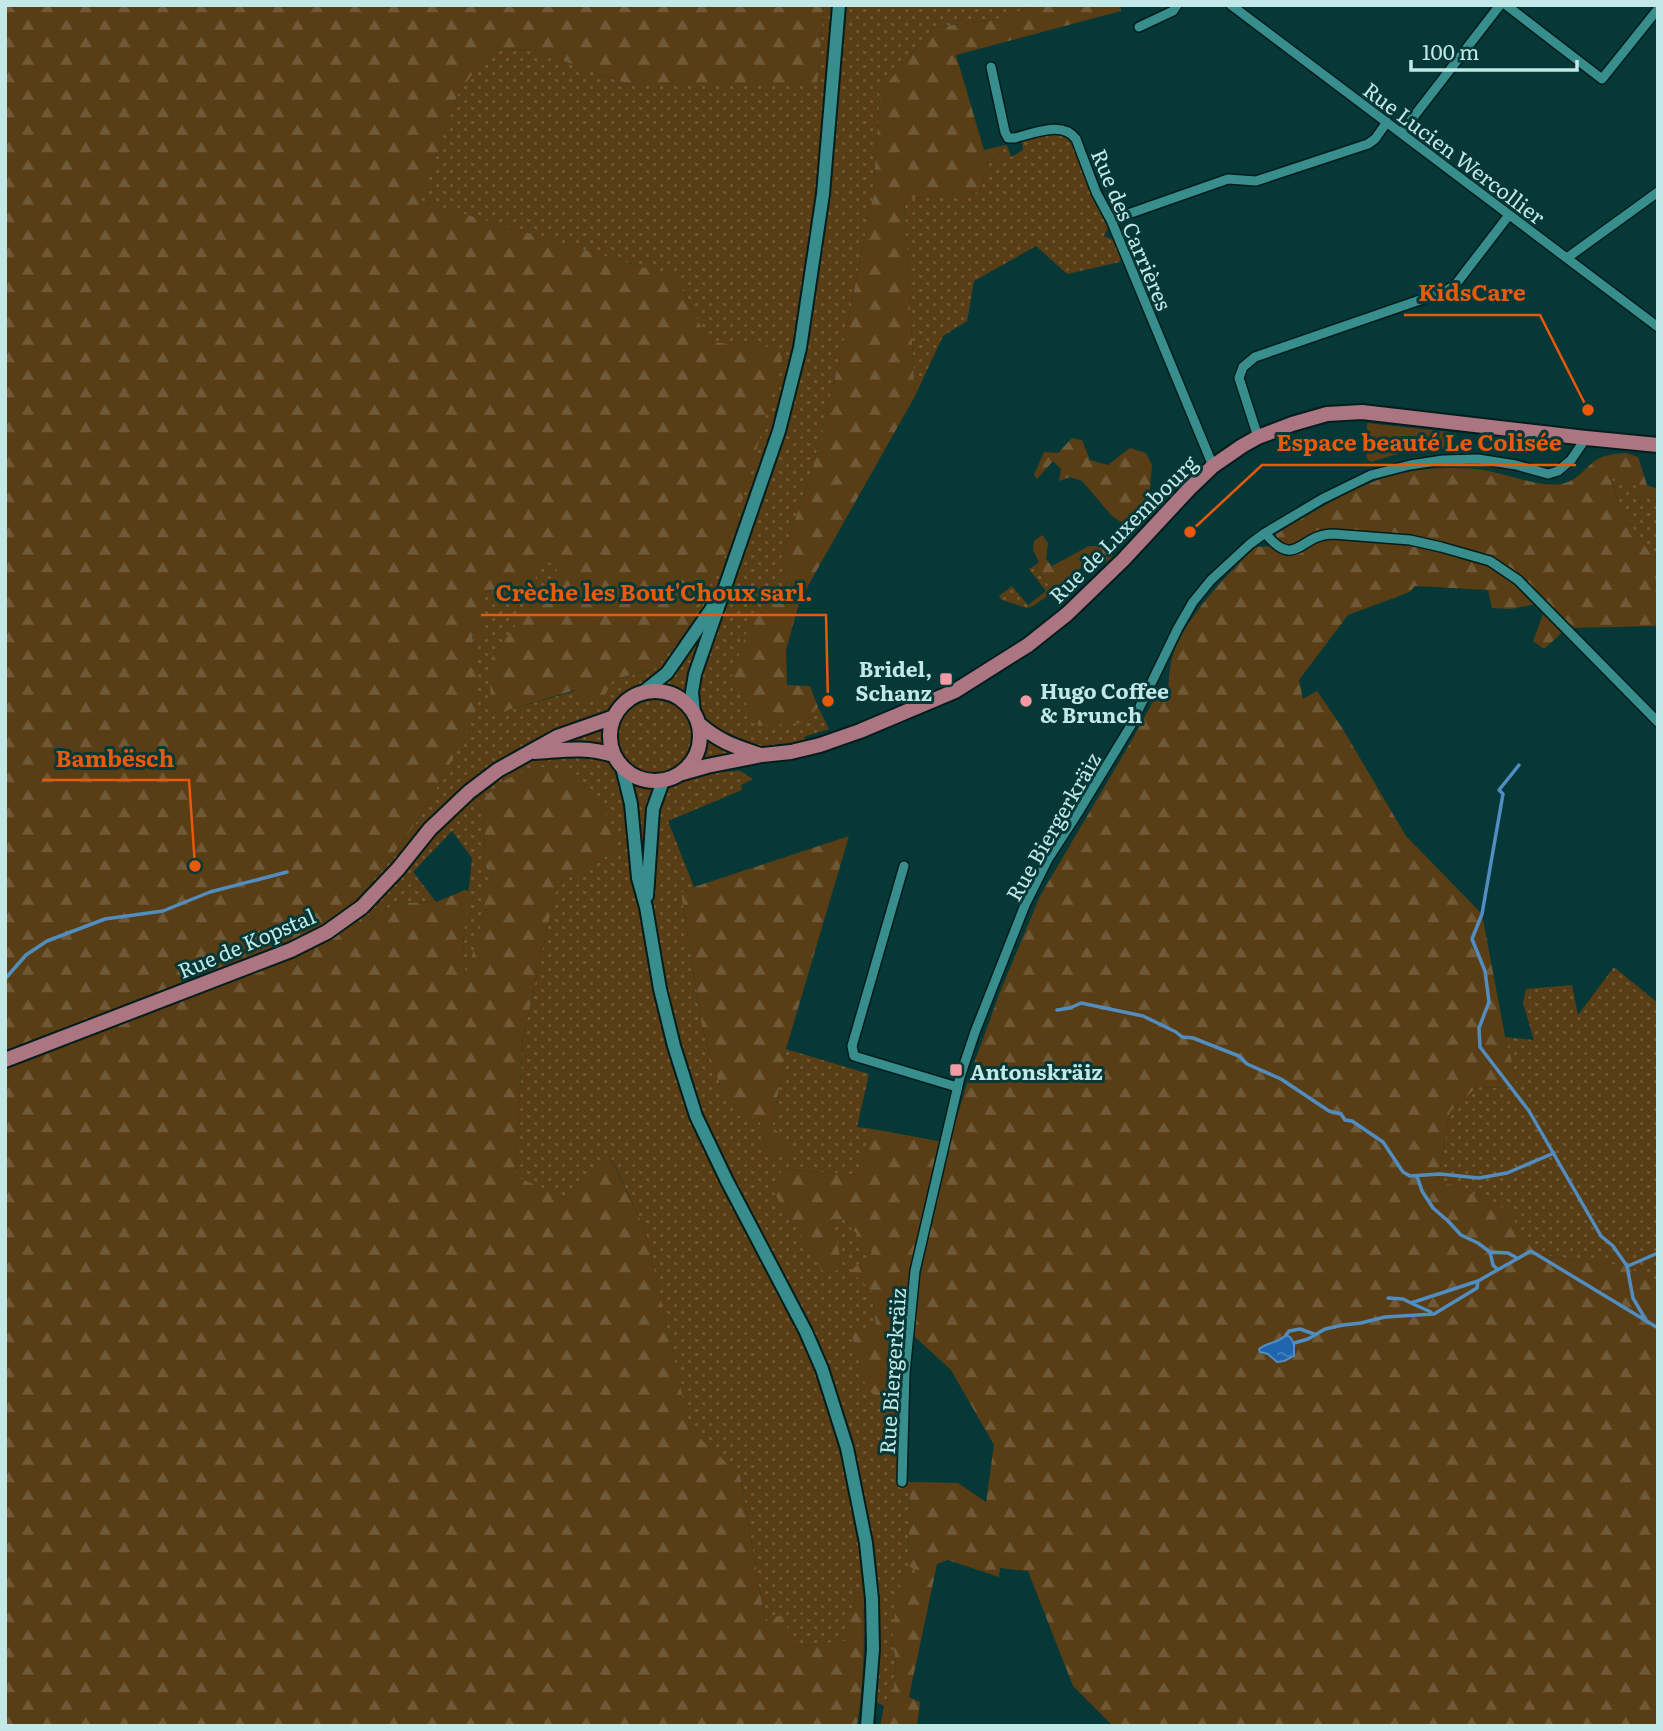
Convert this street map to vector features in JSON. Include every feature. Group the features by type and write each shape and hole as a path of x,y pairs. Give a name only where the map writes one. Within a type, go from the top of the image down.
{"main road":[{"path":"618,761 631,774 641,779 663,780 679,774 690,765 697,753 700,739 692,692 695,674 779,432 800,348 823,194 839,5"},
{"name":"Rue de Luxembourg","path":"679,774 762,755 791,752 839,739 955,691 1028,645 1067,614 1099,585 1213,466 1258,437 1292,424 1327,414 1362,412 1658,444"},
{"path":"643,692 667,673 724,590"},
{"path":"696,719 687,704 677,696 655,690 643,692 631,697 621,706 610,730 610,743 631,804 638,878 646,907 660,989 696,1116 806,1332 847,1447 866,1543 872,1599 873,1649 867,1726"},
{"name":"Rue de Kopstal","path":"5,1060 291,950 327,932 362,907 398,869 430,829 469,792 499,770 557,737 614,717"},
{"name":"Rue de Luxembourg","path":"696,719 713,737 762,755"},
{"name":"Rue de Kopstal","path":"530,752 582,748 595,750 618,761"},
{"path":"646,907 653,809 663,780"}],"street":[{"path":"1139,27 1173,11 1177,5"},
{"name":"Rue Lucien Wercollier","path":"1231,5 1658,327"},
{"path":"1401,133 1500,5"},
{"path":"1506,5 1602,79 1658,9 1653,5"},
{"name":"Rue des Carrières","path":"991,67 1008,138 1052,129 1065,130 1076,139 1213,466"},
{"path":"1111,220 1228,179 1256,181 1368,144 1387,122"},
{"path":"1567,258 1658,192"},
{"path":"1258,437 1239,378 1243,367 1255,357 1446,291 1456,284 1509,215"},
{"name":"Rue Biergerkräiz","path":"902,1482 905,1373 915,1271 957,1087 975,1032 1025,905 1048,859 1130,727 1193,602 1211,580 1265,533 1322,499 1371,475 1443,460 1478,459 1548,474 1558,471 1572,460 1586,438"},
{"path":"1265,533 1275,546 1292,551 1316,537 1333,534 1410,540 1490,561 1518,580 1658,722"},
{"path":"904,866 852,1046 854,1056 957,1087"}],"green space":[{"path":"5,5 824,5 817,86 633,86 533,50 490,49 457,96 421,201 676,277 709,342 785,348 729,547 691,624 656,668 613,680 603,699 584,701 575,690 508,710 497,718 490,713 491,659 562,563 541,563 533,586 483,592 485,650 472,635 477,668 475,715 442,779 415,824 383,869 357,899 294,948 371,918 397,903 436,902 465,890 469,891 463,944 466,976 486,908 481,891 493,876 483,864 485,834 478,802 505,780 536,766 573,772 606,814 619,849 557,885 523,1038 515,1176 569,1200 609,1155 645,1229 690,1429 740,1475 765,1621 784,1614 793,1647 845,1641 855,1597 863,1598 863,1662 857,1726 5,1726"},
{"path":"824,5 1036,5 995,20 934,27 880,92 873,196 843,345 812,471 781,559 788,581 771,612 753,613 804,723 818,707 829,729 806,736 799,750 722,764 719,772 740,771 753,779 741,785 742,790 668,821 694,887 681,893 702,1027 717,1078 759,1117 768,1158 786,1049 869,1074 857,1127 873,1129 858,1175 782,1169 843,1270 831,1219 845,1220 872,1253 871,1289 876,1325 852,1332 881,1399 886,1388 902,1371 899,1351 901,1326 911,1305 915,1337 909,1332 905,1373 889,1388 885,1401 891,1409 904,1412 902,1482 910,1482 908,1564 918,1572 892,1639 896,1663 893,1693 884,1706 862,1694 865,1648 863,1598 855,1597 846,1641 793,1647 765,1621 740,1475 690,1430 645,1229 610,1156 569,1200 515,1177 523,1038 557,885 619,849 479,802 485,834 483,864 493,876 466,979 463,944 472,858 452,831 413,872 436,902 397,903 371,918 291,950 357,899 383,869 415,824 442,779 477,668 472,633 484,649 482,592 532,586 541,563 563,563 491,659 497,718 508,710 656,668 691,624 785,349 709,342 676,277 420,201 457,96 490,49 533,50 633,86 817,85"},
{"path":"1036,5 1120,5 1121,11 956,55 984,150 1001,146 1004,156 987,162 980,192 904,199 915,396 800,600 786,650 787,685 810,686 818,707 804,723 759,726 731,678 753,613 771,611 788,581 781,559 812,471 843,345 873,196 880,92 934,27 995,20"},
{"path":"1053,133 1065,133 1072,140 1093,199 1108,228 1104,236 1115,241 1122,256 1120,262 1067,274 1036,246 974,281 967,321 943,336 915,396 904,199 980,192 987,162 1004,156 1001,146 1007,145 1011,157 1023,150 1022,141"},
{"path":"1367,423 1450,432 1449,448 1404,452 1371,462 1366,454 1372,452 1374,444 1365,434"},
{"path":"1072,438 1082,440 1090,460 1108,465 1130,448 1146,453 1152,465 1148,511 1130,528 1112,516 1082,481 1070,477 1059,481 1061,469 1053,461 1037,479 1034,475 1044,452 1058,453"},
{"path":"1626,453 1638,457 1647,485 1658,489 1658,509 1655,499 1645,493 1638,504 1633,495 1637,484 1611,478 1619,506 1658,566 1652,587 1658,595 1658,626 1567,628 1544,649 1533,641 1543,614 1536,604 1511,609 1492,608 1488,590 1415,586 1410,592 1348,615 1299,680 1303,699 1317,691 1341,726 1406,836 1482,914 1505,1036 1517,1080 1510,1088 1477,1087 1450,1112 1438,1179 1506,1209 1538,1255 1627,1266 1658,1287 1658,1726 1113,1726 1073,1686 1028,1571 1000,1568 999,1577 948,1560 937,1564 909,1697 920,1702 917,1726 880,1726 884,1706 893,1693 896,1663 892,1639 899,1581 917,1572 908,1565 910,1482 958,1483 986,1502 994,1445 951,1370 915,1337 911,1307 900,1338 902,1371 886,1388 880,1400 866,1388 851,1332 876,1325 871,1290 850,1271 872,1253 845,1220 832,1219 843,1270 823,1272 773,1191 782,1169 858,1175 873,1129 949,1143 969,1077 1000,992 1040,896 1160,689 1168,693 1173,655 1188,625 1208,597 1255,547 1275,546 1276,534 1299,520 1358,488 1396,474 1436,468 1463,468 1556,484 1573,480 1598,459"},
{"path":"1611,477 1638,484 1638,504 1645,493 1655,499 1658,509 1658,595 1652,587 1657,566 1619,506"},
{"path":"1042,535 1048,543 1046,559 1052,566 1089,546 1108,546 1113,557 1094,571 1087,563 1053,592 1035,565 1039,562 1033,550 1034,541"},
{"path":"1035,565 1053,592 1027,608 1002,600 999,596 1012,586 1028,605 1046,591 1029,569"},
{"path":"849,836 786,1049 772,1127 793,1146 787,1155 768,1158 759,1118 738,1116 717,1078 702,1027 681,893"},
{"path":"1614,967 1658,1003 1658,1287 1627,1266 1538,1255 1505,1209 1438,1179 1450,1112 1477,1087 1510,1088 1517,1080 1505,1037 1534,1040 1523,1003 1526,989 1572,985 1578,1015"}],"water":[{"path":"1286,1335 1294,1343 1294,1356 1277,1362 1268,1354 1260,1352 1262,1347"}],"waterway":[{"path":"1519,765 1499,790 1503,794 1482,914 1472,939 1485,971 1489,1002 1479,1028 1480,1047 1529,1111 1601,1236 1613,1246 1627,1266 1633,1298 1647,1322"},
{"path":"5,979 26,955 47,941 105,919 163,911 210,892 287,872"},
{"path":"1057,1010 1081,1003 1143,1016 1182,1037 1193,1038 1239,1056 1247,1064 1281,1079 1383,1142 1403,1172 1410,1176 1440,1174 1479,1178 1507,1173 1554,1153"},
{"path":"1417,1176 1422,1191 1433,1208 1461,1235 1490,1252 1508,1253 1517,1258"},
{"path":"1388,1298 1403,1299 1411,1303 1478,1281 1531,1251 1658,1328"},
{"path":"1490,1252 1493,1265 1497,1269"},
{"path":"1628,1266 1658,1253"},
{"path":"1294,1343 1308,1339 1325,1329 1343,1325 1385,1317 1434,1314 1477,1288 1478,1281"},
{"path":"1413,1304 1431,1312"},
{"path":"1286,1335 1289,1331 1300,1329 1314,1334"}],"place":[{"name":"KidsCare","path":"1588,410"},
{"name":"Espace beauté Le Colisée","path":"1190,532"},
{"name":"Bridel, Schanz","path":"946,679"},
{"name":"Crèche les Bout'Choux sarl.","path":"828,701"},
{"name":"Hugo Coffee & Brunch","path":"1026,701"},
{"name":"Bambësch","path":"195,866"},
{"name":"Antonskräiz","path":"956,1070"}]}
